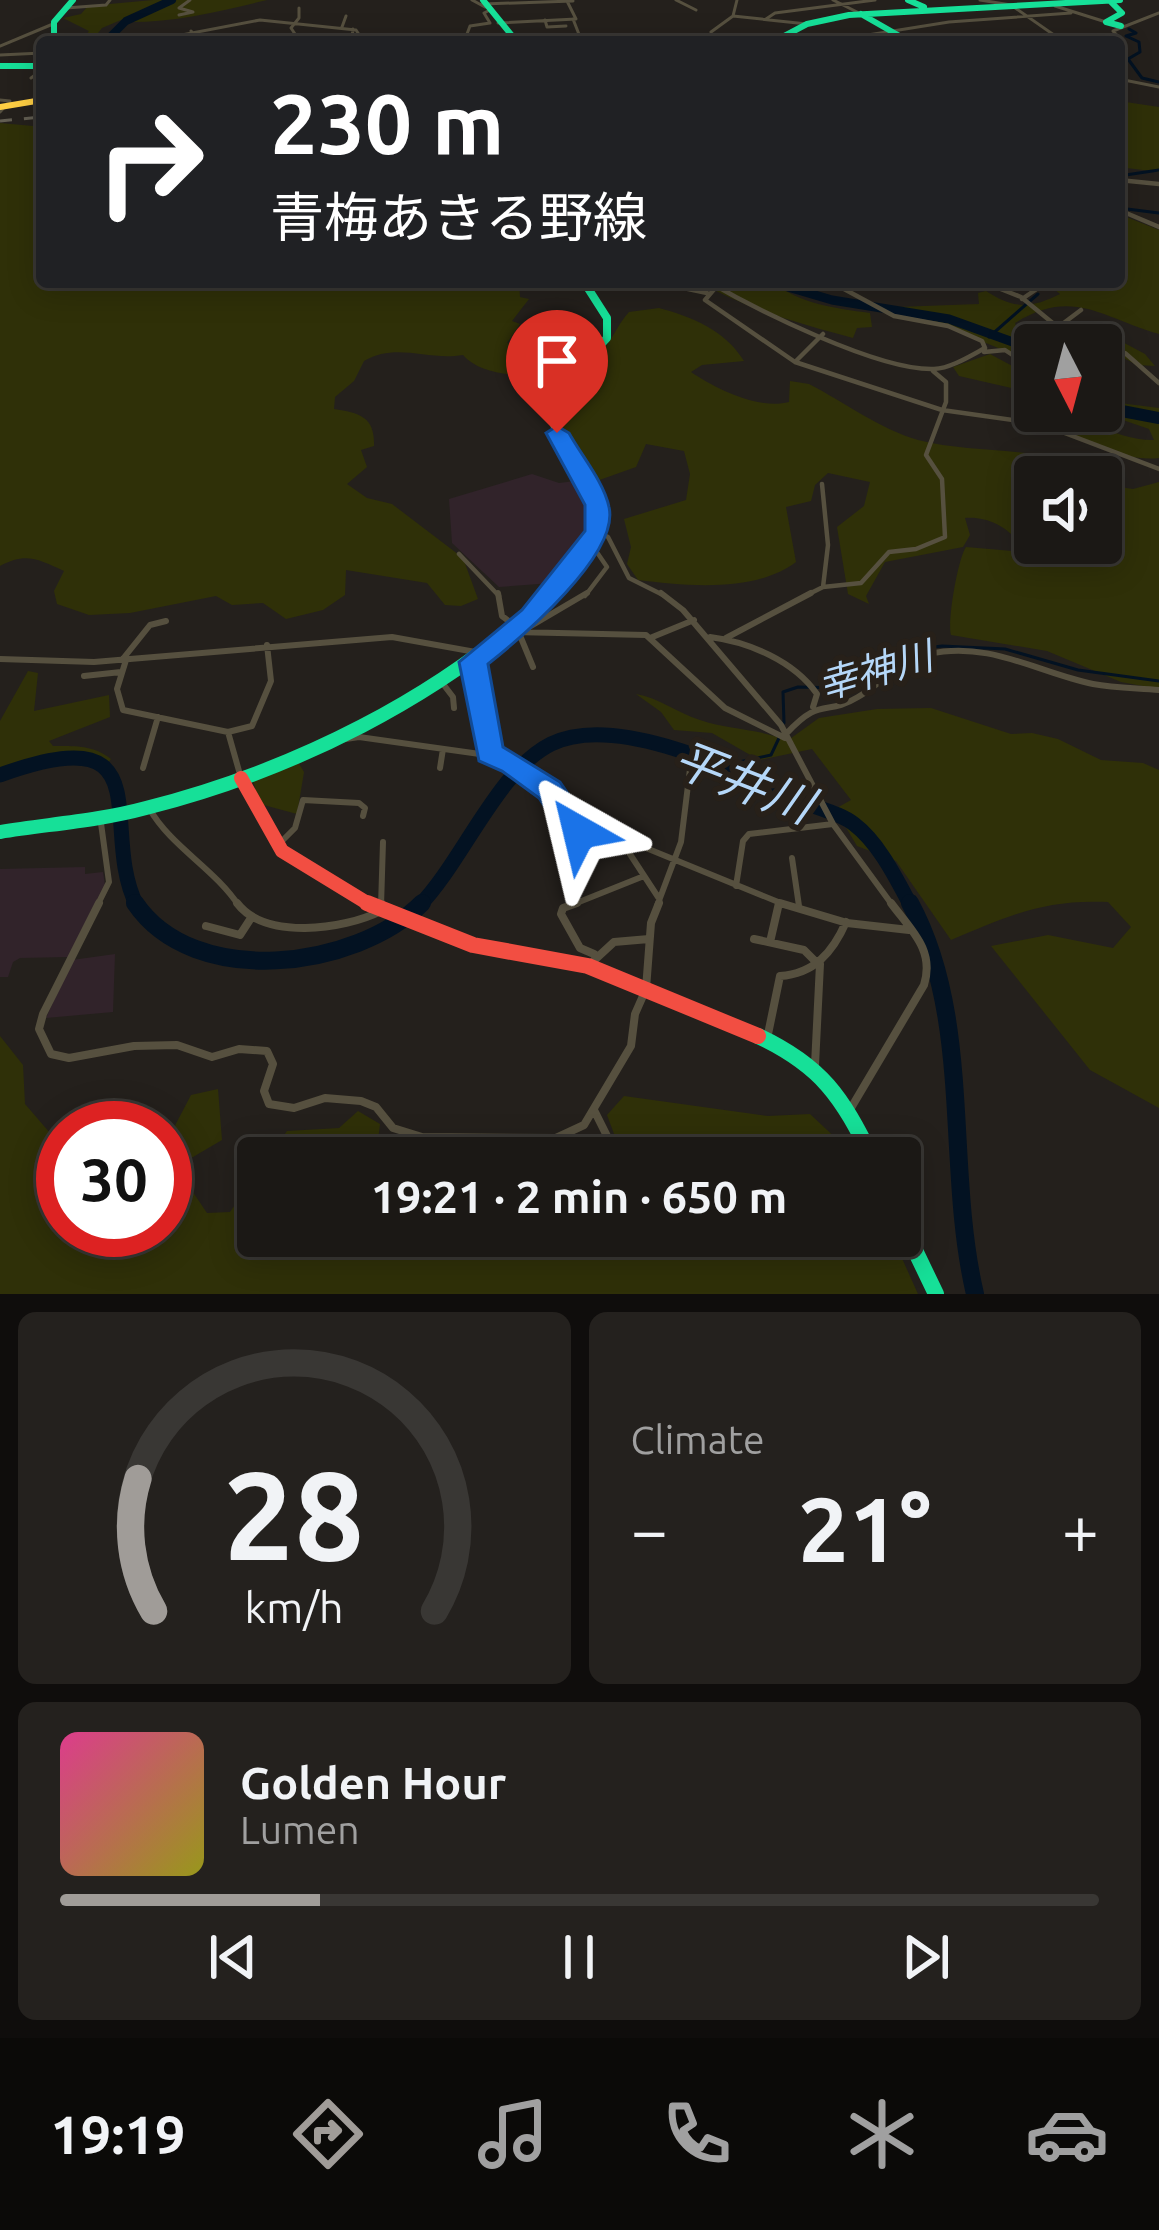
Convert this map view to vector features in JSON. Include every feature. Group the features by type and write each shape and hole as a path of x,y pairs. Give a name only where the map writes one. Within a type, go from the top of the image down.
{"main road":[{"path":"787,35 868,4 1014,8 1120,0"},
{"path":"1110,1 1122,13 1113,24"},
{"path":"54,36 53,25 69,4"},
{"path":"482,4 511,36"},
{"path":"868,4 897,36"},
{"path":"0,66 36,73"},
{"path":"2,106 36,101"},
{"path":"0,832 147,808 241,778 336,739 517,631 595,538 597,505 562,443 553,411 559,393 607,338 607,318 588,288"},
{"path":"241,778 277,846 386,913 484,947 591,960 646,989 767,1039 815,1065 850,1109 863,1137"},
{"path":"918,1257 936,1294"}],"street":[{"path":"69,4 106,5 110,0"},
{"path":"179,15 193,12 179,8 190,0"},
{"path":"676,0 696,10"},
{"path":"734,16 737,0"},
{"path":"833,0 868,4"},
{"path":"980,0 1014,8 1054,36"},
{"path":"466,36 470,26 490,23 482,4 546,1 570,1 572,28 578,36"},
{"path":"1062,3 1071,14"},
{"path":"766,19 775,13 868,4"},
{"path":"914,5 934,24"},
{"path":"296,36 291,28 299,8"},
{"path":"863,36 934,24 1071,14 1113,24 1159,13"},
{"path":"342,27 346,16"},
{"path":"711,32 734,16 807,24"},
{"path":"498,23 573,19"},
{"path":"170,36 260,20 342,27 359,36"},
{"path":"545,20 547,27 566,26"},
{"path":"1113,24 1117,36"},
{"path":"0,46 53,25"},
{"path":"352,36 353,29"},
{"path":"191,31 195,36"},
{"path":"0,55 36,53"},
{"path":"19,78 36,73"},
{"path":"1125,80 1159,87"},
{"path":"1125,181 1159,184"},
{"path":"1125,212 1159,226"},
{"path":"683,288 706,293"},
{"path":"709,288 705,300 795,362 942,410 1041,424 1159,469"},
{"path":"719,288 767,314 937,371 946,382 926,455 942,478 939,494 949,526 945,537 916,549 889,552 861,583 823,587 726,638"},
{"path":"840,288 862,302 955,328 982,341 981,352"},
{"path":"993,288 1006,291"},
{"path":"998,288 1027,302 1052,324"},
{"path":"1027,302 1040,288"},
{"path":"1062,324 1081,310"},
{"path":"795,362 823,334"},
{"path":"893,358 937,369 981,352 1005,350 1014,356"},
{"path":"1122,352 1159,383"},
{"path":"822,484 828,545 823,587"},
{"path":"517,631 591,593 607,567 595,538 608,537 629,578 670,598 694,620 787,737 833,823 928,956 929,975 850,1109"},
{"path":"459,554 500,593 502,616 517,631 533,667"},
{"path":"650,638 694,620"},
{"path":"166,621 150,625 124,660 116,689 123,710 182,718 228,731 252,726 272,681 267,645"},
{"path":"517,631 624,631 650,638 725,708 787,737"},
{"path":"709,637 759,648 811,684 817,694 813,707 787,737"},
{"path":"0,659 124,660 392,638 478,658 489,753"},
{"path":"813,707 856,699 884,675 926,654 942,652 1013,656 1092,684 1159,690"},
{"path":"85,676 122,672"},
{"path":"440,680 453,697 454,708"},
{"path":"143,768 158,717"},
{"path":"228,731 241,778"},
{"path":"336,739 489,753 537,780 559,800 579,832 674,860 779,902 881,931 912,930"},
{"path":"440,768 443,749"},
{"path":"103,816 109,882 43,1014 39,1029 51,1054 69,1058 134,1046 177,1045 212,1057 239,1048 267,1052 273,1064 264,1090 269,1104 294,1108 326,1098 362,1101 376,1107 393,1128 422,1137 556,1138 584,1125 626,1060 635,1014 646,989 658,897 681,842 690,770"},
{"path":"277,846 295,827 303,800 359,803 365,808 363,816"},
{"path":"147,808 218,875 251,918 340,923 386,913 382,842"},
{"path":"736,886 743,841 749,833 833,823"},
{"path":"622,842 658,897"},
{"path":"792,858 799,906"},
{"path":"644,875 563,908 561,914 591,960 614,942 649,939"},
{"path":"770,942 779,902"},
{"path":"206,926 239,935 251,918"},
{"path":"767,1039 780,976 797,977 819,964 847,921"},
{"path":"754,939 804,950 819,964 815,1065"},
{"path":"594,1111 607,1137"}],"shaded area":[{"path":"153,0 267,0 165,20 130,22 128,17 102,28 96,36 85,36 89,31 63,18 81,14 88,6"},
{"path":"1125,102 1159,107 1159,172 1125,168"},
{"path":"0,123 36,123 36,288 519,288 520,297 529,299 512,321 520,324 507,343 557,354 544,376 490,370 463,355 388,353 364,361 354,381 335,397 334,409 364,418 374,436 374,446 361,450 367,467 347,484 367,498 392,504 463,558 478,599 461,606 445,605 427,583 346,570 345,595 323,610 286,619 263,603 232,605 216,596 130,613 89,615 57,604 54,591 64,571 32,559 0,566"},
{"path":"1125,216 1159,230 1159,334 1087,309 1054,307 1014,324 1014,354 897,307 979,304 978,293 986,291 1014,304 1060,294 1053,288 1125,288"},
{"path":"711,288 781,288 806,300 870,313 872,327 857,328 853,338 754,308"},
{"path":"659,308 717,333 736,350 744,361 702,365 691,372 738,396 765,403 789,402 790,381 809,384 918,440 1046,456 1014,456 1014,537 992,522 965,518 970,535 963,547 885,562 866,596 869,604 848,594 837,527 864,506 870,482 828,473 815,485 811,501 786,507 796,562 779,572 720,585 638,580 627,564 631,547 624,519 686,500 690,474 684,451 646,444 636,467 591,483 566,441 559,405 566,388 606,346 629,312"},
{"path":"1122,342 1145,354 1155,366 1137,365 1122,357"},
{"path":"990,354 1014,367 1014,389 959,376 953,367"},
{"path":"1122,403 1159,408 1159,458 1129,456 1071,432 1114,432 1154,440 1149,429 1122,420"},
{"path":"532,474 559,483 575,481 592,517 591,530 552,583 499,587 452,543 449,499"},
{"path":"1159,482 1159,689 1121,682 1047,651 951,635 954,590 966,547 1014,551 1014,564 1122,564 1122,487"},
{"path":"28,671 38,673 34,711 109,695 110,717 49,741 53,746 98,751 111,759 107,764 60,757 0,774 0,721"},
{"path":"636,694 700,720 787,741 819,718 877,709 931,708 1011,734 1058,739 1101,760 1143,763 1159,770 1159,1108 1090,1070 991,946 1048,935 1113,948 1131,927 1108,902 1045,906 951,940 896,861 857,846 835,809 851,800 812,749 759,760 712,733 674,730 661,712"},
{"path":"298,762 304,772 297,814 260,804 253,781"},
{"path":"85,867 85,874 103,872 105,885 68,957 20,958 13,962 8,977 0,977 0,869"},
{"path":"115,954 113,1012 46,1018 72,960"},
{"path":"0,1036 23,1065 25,1104 36,1117 36,1257 192,1257 192,1191 207,1213 230,1212 237,1202 237,1257 901,1257 918,1294 0,1294"},
{"path":"218,1089 222,1140 192,1158 191,1095"},
{"path":"624,1096 768,1116 810,1114 835,1137 615,1137 607,1115"},
{"path":"358,1111 380,1124 378,1137 283,1137 287,1131 339,1128"}],"waterway":[{"path":"111,36 126,21 172,0"},
{"path":"1129,29 1136,33 1126,36 1139,42 1140,52 1128,59 1142,78 1159,82"},
{"path":"1125,175 1159,170"},
{"path":"1125,209 1159,213"},
{"path":"791,288 832,300 949,319 1014,342"},
{"path":"989,337 1038,294"},
{"path":"1122,411 1159,418"},
{"name":"幸神川","path":"784,723 783,692 798,687 842,688 919,649 942,646 1005,649 1078,670 1159,681"},
{"path":"421,904 497,795 532,757 551,744 579,736 610,735 679,750 848,820 879,851 911,906"},
{"name":"幸神川","path":"716,767 771,755 779,738"},
{"path":"0,775 52,760 86,759 106,769 116,788 126,875 136,905"},
{"path":"910,903 930,948 943,995 966,1245 975,1294"},
{"name":"平井川","path":"136,905 162,931 195,949 234,959 276,960 318,955 358,943 393,926 421,904"}],"railway":[{"path":"0,121 36,118"}],"traffic: fast":[{"path":"54,36 54,22 73,0"},
{"path":"483,0 512,36"},
{"path":"908,0 924,7"},
{"path":"784,36 807,24 849,15 1120,0"},
{"path":"1110,1 1122,13 1106,22 1121,26"},
{"path":"861,14 900,36"},
{"path":"0,66 36,66"},
{"path":"0,832 144,809 260,771 395,707 517,625 564,581 595,536 599,518 596,501 556,429 553,411 575,371 607,338 607,318 588,288"},
{"path":"758,1036 817,1071 841,1099 862,1137"},
{"path":"918,1257 936,1294"}],"traffic: slow":[{"path":"0,107 36,101"}],"traffic: jam":[{"path":"241,778 282,851 381,911 473,945 588,966 758,1036"}],"route":[{"path":"557,433 597,505 598,532 531,616 473,662 484,700 489,753 513,763 550,790 579,832"}]}
